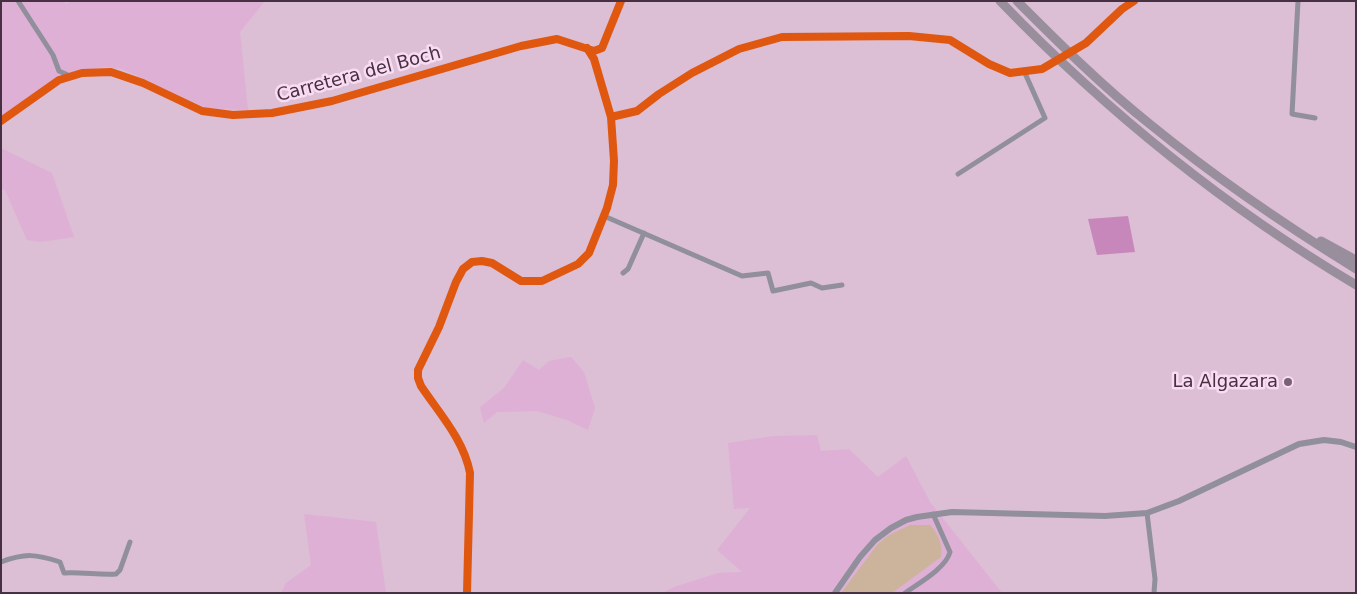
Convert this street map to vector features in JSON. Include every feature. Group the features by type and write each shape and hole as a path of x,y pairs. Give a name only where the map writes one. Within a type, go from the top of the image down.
{"highway":[{"path":"1000,1 1070,71 1130,124 1229,202 1291,245 1356,285"},
{"path":"1017,1 1074,57 1150,125 1217,177 1306,238 1356,269"},
{"path":"1306,238 1319,240 1356,260"}],"street":[{"path":"18,1 53,54 59,71 70,77"},
{"path":"586,48 594,51 602,48 621,1"},
{"path":"1081,47 1122,9 1134,1"},
{"path":"1298,1 1292,114 1315,118"},
{"path":"611,117 637,112 692,73 738,49 782,37 909,36 950,40 988,64 1010,73 1042,69 1048,65"},
{"name":"Carretera del Boch","path":"1,121 59,80 82,73 111,72 143,82 202,111 233,115 272,113 332,101 521,46 557,39 586,48"},
{"path":"467,593 470,473 468,460 461,445 421,386 418,370 439,327 456,282 463,269 472,262 492,263 521,281 532,282 550,279 578,264 589,253 604,216 613,185 614,161 611,117 594,59 586,48"},
{"path":"958,174 1045,118 1024,71"},
{"path":"604,216 742,276 768,273 773,291 811,283 822,288 842,285"},
{"path":"623,273 628,269 644,233"},
{"path":"836,593 860,557 875,540 906,520 933,514 979,511 1105,516 1147,513 1179,501 1299,444 1324,440 1341,442 1356,447"},
{"path":"1147,513 1154,593"},
{"path":"905,593 930,575 948,558 950,552 933,514"},
{"path":"1,562 29,554 39,555 60,562 64,572 85,572 102,575 116,574 120,570 130,542"}],"shaded area":[{"path":"1,1 64,1 66,4 71,1 265,1 240,32 248,110 206,108 122,69 107,67 90,69 59,77 1,118"},
{"path":"1,148 52,173 74,237 41,242 27,240 5,190 1,189"},
{"path":"1128,216 1135,252 1097,255 1088,219"},
{"path":"571,357 584,372 595,408 588,430 567,420 537,411 497,412 484,423 480,407 504,388 523,360 539,370 549,361"},
{"path":"817,435 821,451 849,449 878,477 906,456 930,502 1002,593 662,593 674,587 718,573 742,572 717,550 750,508 734,509 728,443 774,436"},
{"path":"304,514 376,522 386,593 281,593 286,583 311,565"},
{"path":"910,525 930,525 939,540 941,557 892,593 841,593 877,545 889,535"}],"tunnel":[{"path":"1048,65 1081,47"}],"cycle path":[{"path":"1,121 59,80 82,73 111,72 143,83 202,111 233,115 272,113 332,101 521,46 557,39 594,51 602,48 621,1"},
{"path":"611,117 637,111 692,73 739,49 782,37 909,36 950,40 989,64 1010,73 1042,69 1086,43 1122,9 1134,1"},
{"path":"467,593 470,473 457,438 421,386 418,370 439,327 456,282 463,269 472,262 492,263 521,281 542,281 578,264 589,253 607,208 613,185 614,161 611,117 594,59 587,48"}],"place":[{"name":"La Algazara","path":"1288,382"}]}
